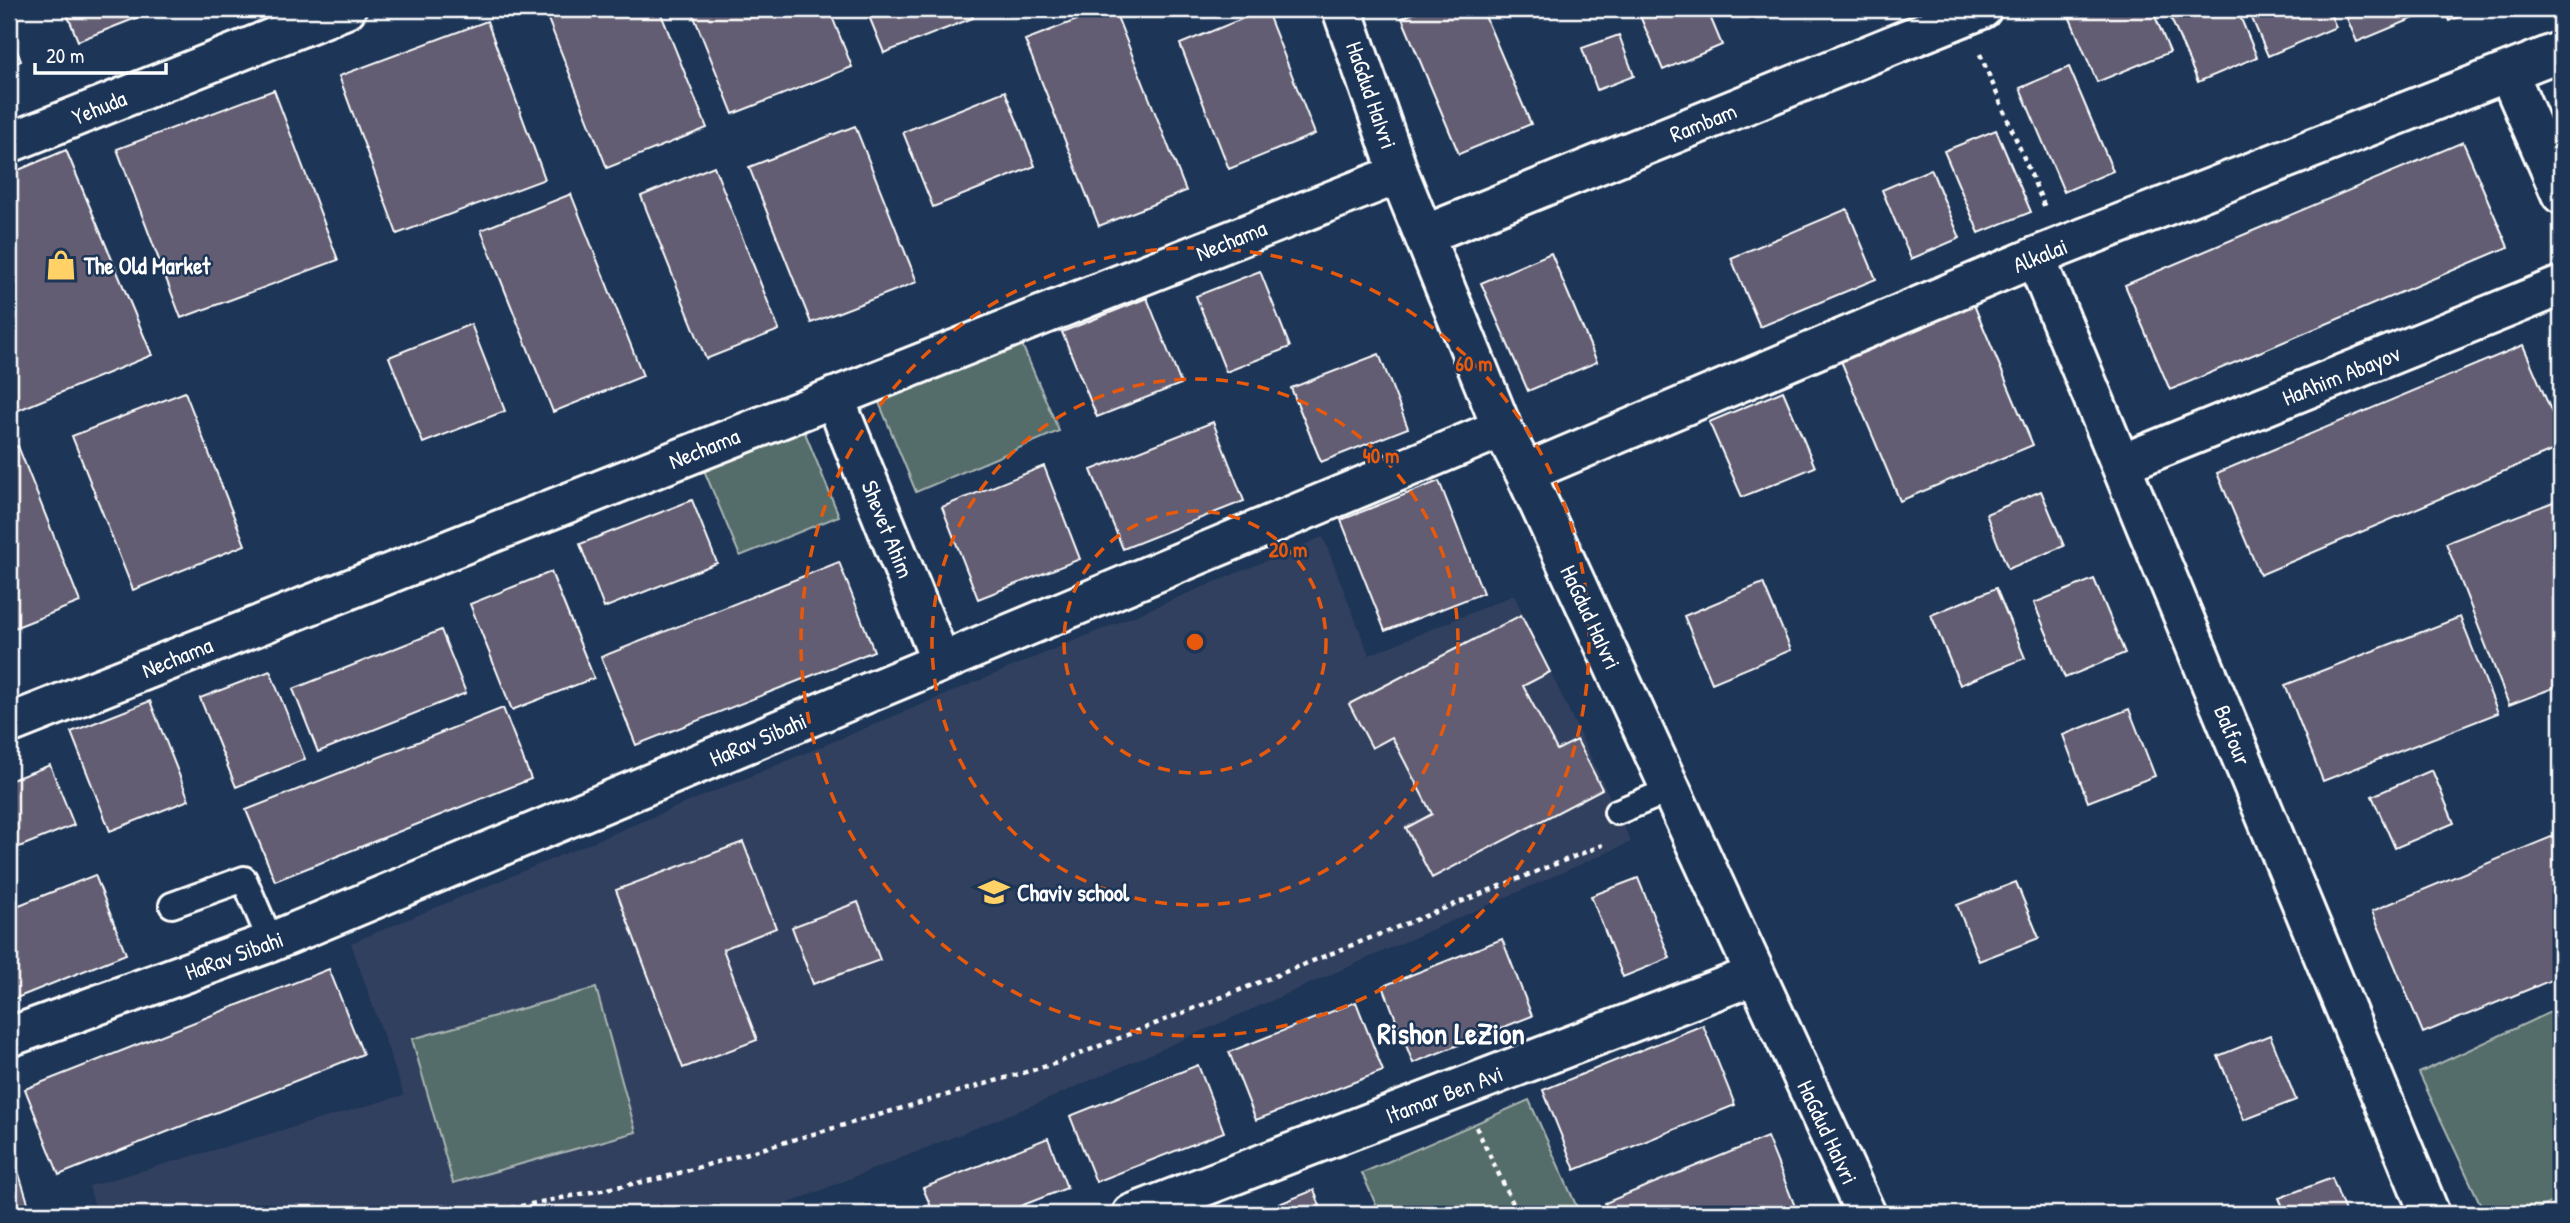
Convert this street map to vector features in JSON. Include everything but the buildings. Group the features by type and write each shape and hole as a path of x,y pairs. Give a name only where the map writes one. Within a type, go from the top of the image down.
{"street":[{"name":"Yehuda","path":"9,143 346,9"},
{"name":"HaGdud HaIvri","path":"1342,9 1399,174 1502,428 1866,1214"},
{"name":"Rambam","path":"1424,235 1973,12"},
{"name":"Alkalai","path":"1525,473 2048,252 2561,51"},
{"path":"2508,72 2561,194"},
{"name":"Nechama","path":"9,724 1399,174"},
{"name":"Balfour","path":"2048,252 2121,464 2430,1214"},
{"name":"HaAhim Abayov","path":"2121,464 2561,286"},
{"name":"Shevet Ahim","path":"834,397 941,662"},
{"name":"HaRav Sibahi","path":"9,1037 271,942 1502,428"},
{"name":"Itamar Ben Avi","path":"1132,1214 1755,975"}],"lane":[{"path":"1617,812 1670,790"},
{"path":"172,905 244,879 271,942"}],"path":[{"path":"1973,12 2048,252"},
{"path":"481,1214 662,1178 1057,1063 1615,840"},
{"path":"1458,1089 1518,1214"}],"shaded area":[{"name":"Chaviv school","path":"1323,537 1369,655 1514,595 1631,842 1055,1096 762,1214 97,1214 89,1186 404,1095 351,943"}],"green space":[{"path":"1020,340 1059,431 916,492 878,400"},
{"path":"801,423 839,516 740,556 701,463"},
{"path":"596,988 636,1132 453,1183 412,1039"},
{"path":"2561,1007 2561,1198 2526,1214 2485,1214 2419,1073"},
{"path":"1529,1100 1580,1214 1380,1214 1362,1173"}],"place":[{"name":"The Old Market","path":"61,265"},
{"name":"Chaviv school","path":"994,892"}],"district":[{"name":"Rishon LeZion","path":"1451,1033"}]}
